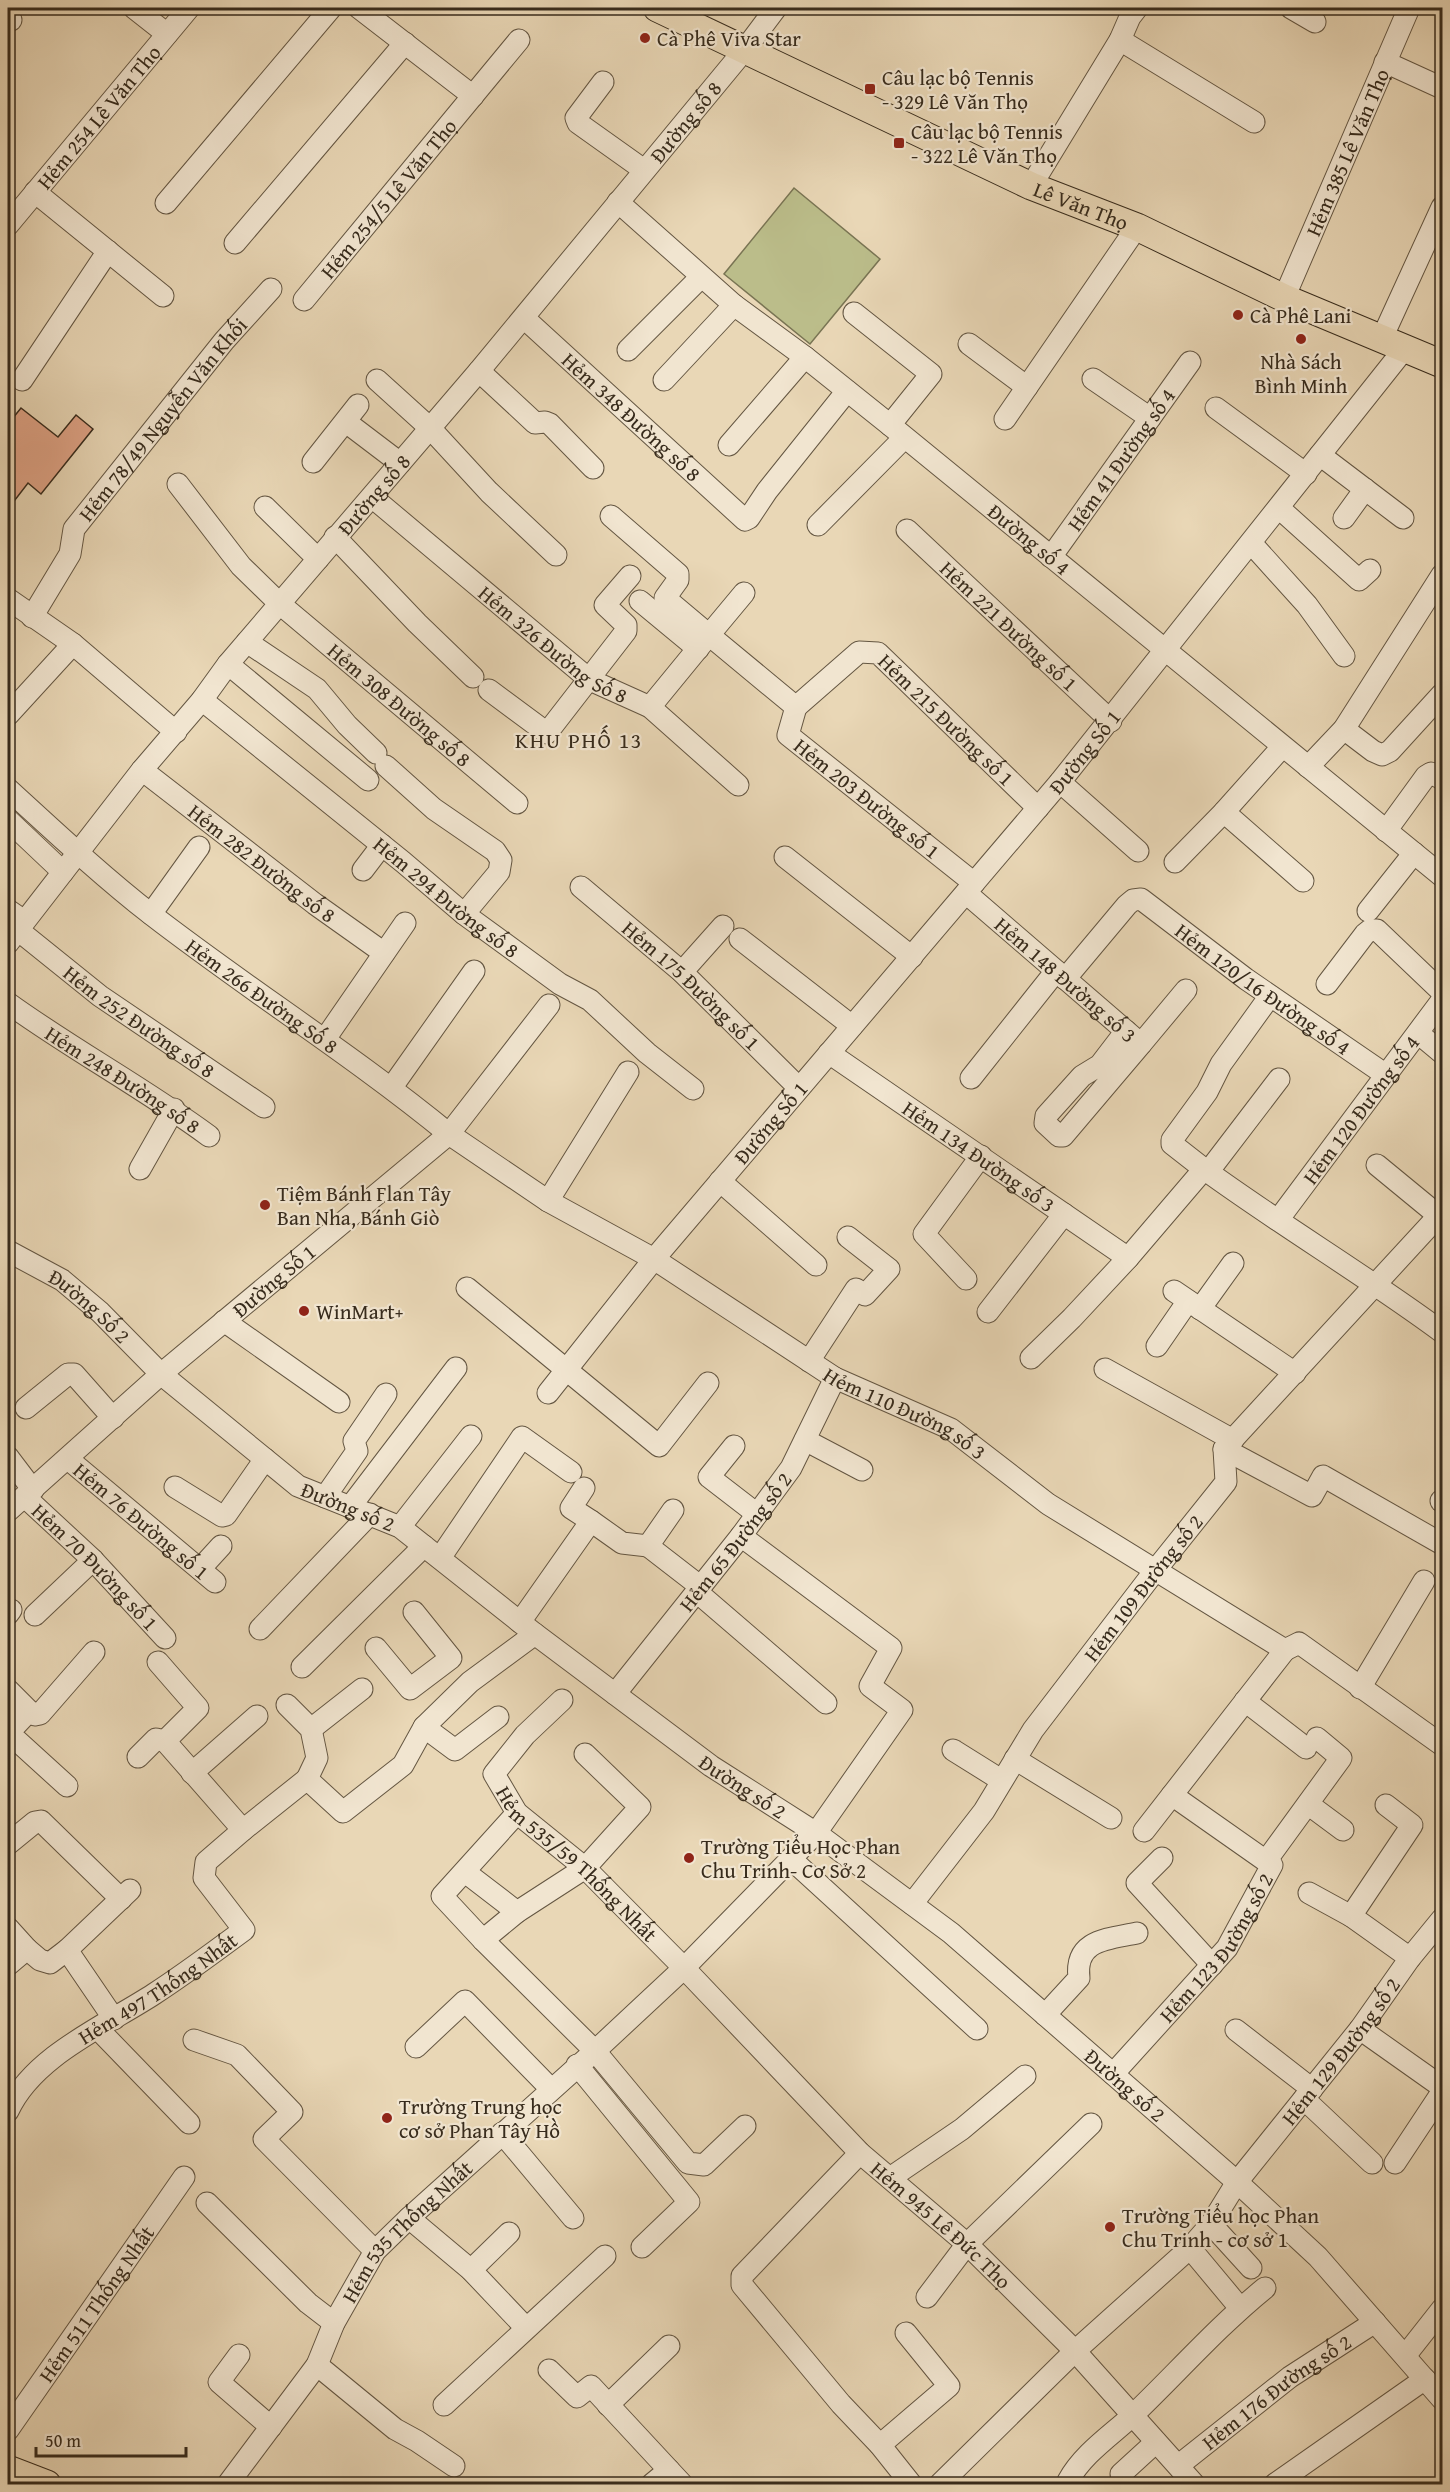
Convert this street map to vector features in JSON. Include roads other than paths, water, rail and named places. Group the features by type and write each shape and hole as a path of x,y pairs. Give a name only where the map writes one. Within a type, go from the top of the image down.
{"main road":[{"name":"Lê Văn Thọ","path":"657,8 746,48 1031,186 1137,227 1284,298 1443,364"},
{"path":"8,2469 47,2484"}],"street":[{"path":"134,8 167,34"},
{"name":"Hẻm 254 Lê Văn Thọ","path":"8,225 189,8"},
{"path":"166,203 331,8"},
{"path":"359,8 473,96"},
{"name":"Đường số 8","path":"14,926 78,854 142,770 202,700 228,664 524,318 746,48 776,8"},
{"path":"1291,8 1315,22"},
{"name":"Hẻm 385 Lê Văn Thọ","path":"1284,298 1409,8"},
{"path":"1031,186 1120,40 1128,10"},
{"name":"Hẻm 254/5 Lê Văn Thọ","path":"304,300 519,40"},
{"path":"1120,40 1254,123"},
{"path":"235,243 405,43"},
{"path":"1385,62 1443,88"},
{"path":"603,82 576,118 578,123 644,170"},
{"path":"35,192 164,296"},
{"name":"Đường số 4","path":"618,202 734,305 848,391 1443,876"},
{"name":"Đường Số 1","path":"548,1393 654,1258 1111,721 1306,474 1394,343 1443,207"},
{"path":"1005,419 1137,227"},
{"path":"22,380 108,251"},
{"path":"628,350 701,276"},
{"name":"Hẻm 78/49 Nguyễn Văn Khối","path":"32,617 70,554 74,529 224,341 271,289"},
{"path":"664,380 734,305"},
{"path":"818,525 897,432 931,374 854,313"},
{"name":"Hẻm 348 Đường số 8","path":"524,318 745,520 750,518 767,491 848,391"},
{"path":"969,344 1027,387"},
{"path":"729,445 805,357"},
{"name":"Hẻm 41 Đường số 4","path":"1051,557 1190,362"},
{"path":"479,371 535,423 550,424 593,468"},
{"path":"1093,379 1150,418"},
{"path":"313,462 370,388 430,428 489,492 556,555"},
{"path":"1216,408 1306,474"},
{"path":"346,422 400,463"},
{"path":"1320,455 1403,518"},
{"name":"Hẻm 308 Đường số 8","path":"178,484 241,566 280,604 517,803"},
{"path":"1344,518 1365,489"},
{"name":"Hẻm 326 Đường Số 8","path":"372,497 590,680 650,707 738,784"},
{"path":"265,507 318,559"},
{"path":"1279,508 1359,580 1370,570"},
{"path":"611,516 678,574 678,580 665,598 704,642"},
{"name":"Hẻm 221 Đường số 1","path":"907,530 1111,721"},
{"path":"335,537 417,623 481,683 547,733 627,629 605,605 630,576"},
{"path":"1251,543 1307,605 1344,656"},
{"path":"1308,767 1344,729 1443,575"},
{"path":"650,707 744,593"},
{"path":"8,599 72,644 176,732"},
{"path":"640,601 704,642"},
{"path":"247,642 317,689 346,725 434,809 495,851 501,860 499,872 464,914"},
{"name":"Hẻm 203 Đường số 1","path":"704,642 796,707 788,735 970,888"},
{"path":"8,715 72,644"},
{"name":"Hẻm 215 Đường số 1","path":"796,707 860,652 878,652 1038,808"},
{"path":"228,664 369,780"},
{"path":"1344,729 1372,751 1382,755 1390,751 1443,694"},
{"name":"Hẻm 294 Đường số 8","path":"202,700 464,914 560,984 590,1000 647,1053 693,1089"},
{"path":"1175,862 1224,812 1282,747"},
{"name":"Hẻm 282 Đường số 8","path":"142,770 315,904 384,953"},
{"path":"1386,831 1426,776 1431,773 1443,779"},
{"path":"1060,782 1138,851"},
{"name":"Hẻm 266 Đường Số 8","path":"8,789 78,854 151,914 247,986 392,1087 449,1134"},
{"path":"1224,812 1303,881"},
{"path":"8,820 63,872"},
{"path":"363,870 382,845"},
{"path":"151,914 199,847"},
{"path":"1368,911 1414,853"},
{"path":"785,857 912,957"},
{"name":"Hẻm 175 Đường số 1","path":"581,886 682,972 799,1088"},
{"name":"Hẻm 148 Đường số 3","path":"970,888 1061,975 1134,1038 1186,990"},
{"name":"Hẻm 120/16 Đường số 4","path":"1061,975 1127,905 1133,900 1141,899 1193,941 1386,1076"},
{"path":"325,1039 405,923"},
{"name":"Hẻm 252 Đường số 8","path":"14,926 100,996 264,1107"},
{"path":"1327,984 1365,934 1370,930 1377,930 1443,992"},
{"path":"682,972 731,932 852,1026"},
{"path":"392,1087 474,971"},
{"path":"971,1078 1061,975"},
{"path":"1270,996 1221,1064 1208,1092 1172,1140 1172,1144 1206,1171 1377,1284 1443,1332"},
{"name":"Hẻm 120 Đường số 4","path":"1278,1220 1443,1000"},
{"name":"Hẻm 248 Đường số 8","path":"8,1003 47,1031 174,1109 209,1136"},
{"name":"Đường Số 1","path":"8,1512 161,1374 449,1134 549,1005"},
{"path":"1418,1033 1443,1053"},
{"path":"1134,1038 1063,1136 1059,1136 1045,1123 1046,1116 1082,1076 1134,1038"},
{"name":"Hẻm 134 Đường số 3","path":"829,1053 1128,1258"},
{"path":"548,1201 628,1072"},
{"path":"1031,1358 1072,1318 1206,1171 1279,1079"},
{"path":"140,1168 174,1109"},
{"path":"449,1134 548,1201 654,1258"},
{"path":"966,1279 924,1234 981,1156"},
{"path":"1229,1445 1441,1214 1377,1165"},
{"path":"720,1181 816,1265"},
{"path":"988,1312 1064,1214"},
{"path":"809,1361 856,1289 865,1295 889,1269 848,1237"},
{"name":"Đường Số 2","path":"10,1257 63,1280 100,1312 161,1374"},
{"name":"Hẻm 110 Đường số 3","path":"654,1258 835,1378 951,1429 1048,1504 1154,1572 1285,1650"},
{"path":"1157,1346 1188,1300 1233,1263"},
{"path":"467,1288 659,1446 708,1383"},
{"path":"1188,1300 1295,1373"},
{"path":"224,1321 339,1402"},
{"path":"260,1629 360,1510 456,1368"},
{"path":"1105,1370 1312,1496 1323,1476 1443,1544"},
{"path":"26,1408 68,1374 74,1374 113,1418"},
{"name":"Đường số 2","path":"161,1374 298,1486 400,1527 528,1628 711,1766 816,1833 951,1933 1237,2182 1318,2257 1443,2399"},
{"name":"Hẻm 65 Đường số 2","path":"615,1694 741,1536 791,1467 835,1378"},
{"path":"326,1497 357,1451 354,1441 386,1394"},
{"path":"400,1527 471,1436"},
{"path":"302,1667 432,1552 522,1437 578,1480 572,1508 622,1543 648,1546 826,1703"},
{"path":"805,1440 862,1470"},
{"name":"Hẻm 109 Đường số 2","path":"912,1904 984,1810 1033,1730 1226,1482 1229,1445"},
{"path":"734,1446 709,1477 757,1514"},
{"name":"Hẻm 70 Đường số 1","path":"8,1457 29,1493 165,1638"},
{"name":"Hẻm 76 Đường số 1","path":"68,1459 208,1575 221,1546"},
{"path":"175,1487 222,1516 226,1515 265,1459"},
{"path":"648,1546 673,1510"},
{"path":"287,1705 311,1729 317,1758 307,1779 344,1812 403,1765 424,1727 528,1628 591,1521"},
{"name":"Hẻm 535 Thống Nhất","path":"228,2484 317,2365 334,2323 375,2251 684,1968 791,1859 816,1833 902,1710 870,1686 891,1648 741,1536"},
{"path":"35,1615 93,1560"},
{"path":"1360,1688 1424,1581"},
{"path":"414,1612 470,1682"},
{"path":"1144,1831 1285,1650 1299,1643 1360,1688 1440,1736"},
{"path":"376,1648 410,1689 451,1658"},
{"path":"8,1690 29,1711 35,1715 40,1714 94,1652"},
{"path":"158,1662 198,1708 165,1741"},
{"path":"311,1729 362,1689"},
{"name":"Hẻm 535/59 Thống Nhất","path":"562,1701 525,1735 494,1774 517,1813 585,1868 684,1968"},
{"name":"Hẻm 123 Đường số 2","path":"1113,2074 1227,1948 1272,1865 1266,1861 1341,1758 1312,1743 1245,1701"},
{"path":"29,1711 13,1728 12,1736 67,1786"},
{"path":"192,1773 257,1716"},
{"path":"424,1727 455,1750 498,1717"},
{"path":"138,1756 156,1739 165,1741 243,1830"},
{"path":"953,1750 1001,1780"},
{"path":"483,1940 517,1912 585,1868 640,1807 585,1754"},
{"path":"1015,1760 1112,1818"},
{"name":"Hẻm 497 Thống Nhất","path":"8,2111 15,2096 58,2053 155,1993 244,1930 204,1878 206,1862 307,1779"},
{"path":"1172,1795 1266,1861"},
{"path":"1308,1804 1343,1830"},
{"path":"1351,1916 1412,1825 1386,1805"},
{"path":"517,1813 442,1896 595,2051 687,2163 704,2165 745,2127"},
{"path":"8,1844 35,1822 41,1821 125,1894 67,1950 50,1963 40,1960 8,1928"},
{"path":"1162,1858 1137,1883 1212,1965"},
{"path":"791,1859 977,2029"},
{"path":"465,1872 517,1912"},
{"path":"1309,1893 1351,1916 1410,1959"},
{"name":"Hẻm 129 Đường số 2","path":"940,2484 1075,2351 1190,2248 1211,2224 1237,2182 1360,2029 1410,1959 1443,1919"},
{"path":"1045,2015 1079,1978 1077,1967 1087,1948 1098,1941 1137,1933"},
{"path":"8,1965 27,1949"},
{"path":"67,1950 106,2024 189,2123"},
{"name":"Hẻm 945 Lê Đức Thọ","path":"684,1968 860,2153 967,2244 1075,2351 1194,2484"},
{"path":"416,2047 465,2001 551,2090"},
{"path":"1360,2029 1443,2089 1395,2163"},
{"path":"1236,2030 1308,2094 1372,2163"},
{"path":"194,2040 237,2055 292,2112 264,2139 375,2251"},
{"path":"577,2065 689,2202 642,2247"},
{"path":"890,2178 962,2129 1025,2076"},
{"path":"927,2297 967,2244 1091,2124"},
{"path":"502,2133 573,2218"},
{"path":"860,2153 742,2276 742,2285 911,2484"},
{"name":"Hẻm 511 Thống Nhất","path":"8,2430 184,2177"},
{"path":"207,2202 308,2303 334,2323"},
{"path":"409,2218 471,2270 526,2328"},
{"path":"1211,2224 1251,2268"},
{"path":"471,2270 509,2233"},
{"path":"1190,2248 1240,2308"},
{"path":"444,2405 605,2256"},
{"path":"1068,2481 1077,2464 1132,2415 1240,2308 1265,2288"},
{"path":"1405,2356 1443,2309"},
{"name":"Hẻm 176 Đường số 2","path":"1179,2465 1290,2377 1375,2322"},
{"path":"880,2445 950,2386 906,2333"},
{"path":"608,2405 669,2346"},
{"path":"239,2355 219,2382 271,2427"},
{"path":"317,2365 395,2429 454,2466"},
{"path":"549,2370 577,2397 591,2386 676,2477 652,2484"},
{"path":"1275,2484 1425,2379"},
{"path":"1121,2474 1156,2442"}],"place":[{"name":"Cà Phê Viva Star","path":"645,38"},
{"name":"Câu lạc bộ Tennis - 329 Lê Văn Thọ","path":"870,89"},
{"name":"Câu lạc bộ Tennis - 322 Lê Văn Thọ","path":"899,143"},
{"name":"Cà Phê Lani","path":"1238,315"},
{"name":"Nhà Sách Bình Minh","path":"1301,339"},
{"name":"Tiệm Bánh Flan Tây Ban Nha, Bánh Giò","path":"265,1205"},
{"name":"WinMart+","path":"304,1311"},
{"name":"Trường Tiểu Học Phan Chu Trinh- Cơ Sở 2","path":"689,1858"},
{"name":"Trường Trung học cơ sở Phan Tây Hồ","path":"387,2118"},
{"name":"Trường Tiểu học Phan Chu Trinh - cơ sở 1","path":"1110,2227"}],"district":[{"name":"KHU PHỐ 13","path":"579,740"}]}
